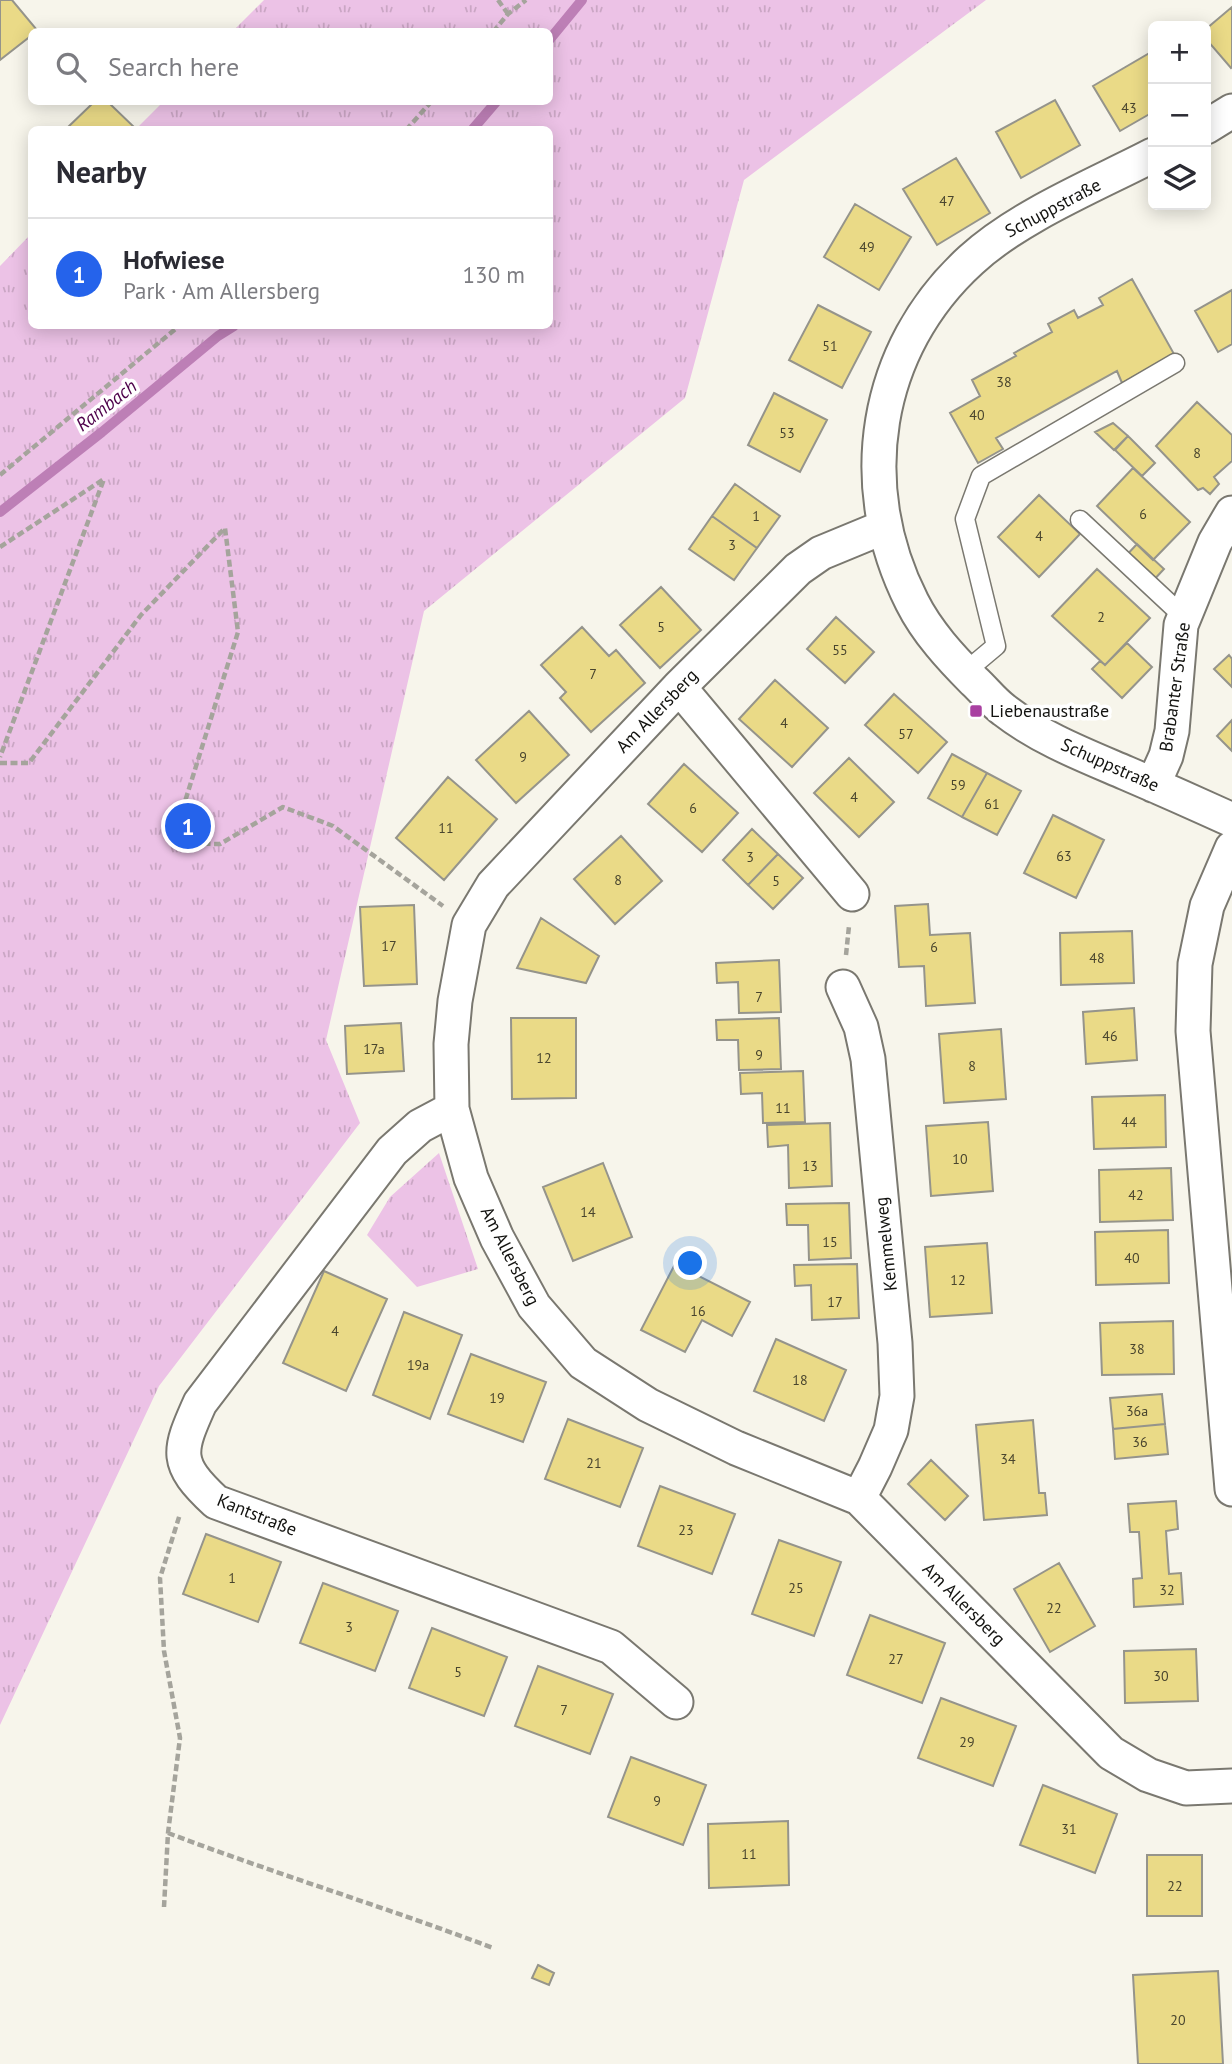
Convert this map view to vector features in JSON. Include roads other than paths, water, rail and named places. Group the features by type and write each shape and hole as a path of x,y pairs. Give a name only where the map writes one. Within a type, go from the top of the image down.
{"street":[{"path":"1211,124 1232,111"},
{"name":"Schuppstraße","path":"1148,158 997,239 946,284 907,343 892,377 878,454 878,490 884,527 895,566 913,605 939,643 1004,710 1065,747 1232,820"},
{"name":"Brabanter Straße","path":"1153,785 1166,756 1172,731 1181,625 1215,542 1232,513"},
{"name":"Am Allersberg","path":"884,527 821,553 798,569 679,687 493,885 469,925 453,1023 452,1109 471,1178 497,1238 534,1306 583,1363 648,1405 736,1448 859,1498 1111,1753 1147,1775 1186,1788 1232,1786"},
{"path":"679,687 852,894"},
{"path":"1232,848 1207,906 1195,964 1194,1018 1225,1331 1232,1489"},
{"name":"Kemmelweg","path":"843,987 861,1027 868,1059 895,1343 897,1396 891,1430 876,1467 859,1498"},
{"name":"Kantstraße","path":"452,1109 420,1126 392,1151 200,1403 184,1438 184,1458 192,1480 216,1502 611,1647 676,1702"}],"lane":[{"path":"965,672 996,646 965,519 981,476 1175,363"},
{"path":"1080,520 1184,618"}],"waterway":[{"name":"Rambach","path":"553,35 582,0"},
{"name":"Rambach","path":"475,126 493,105"},
{"name":"Rambach","path":"0,512 229,329"}],"place":[{"name":"Liebenaustraße","path":"976,711"},
{"name":"Hofwiese","path":"188,826"}]}
